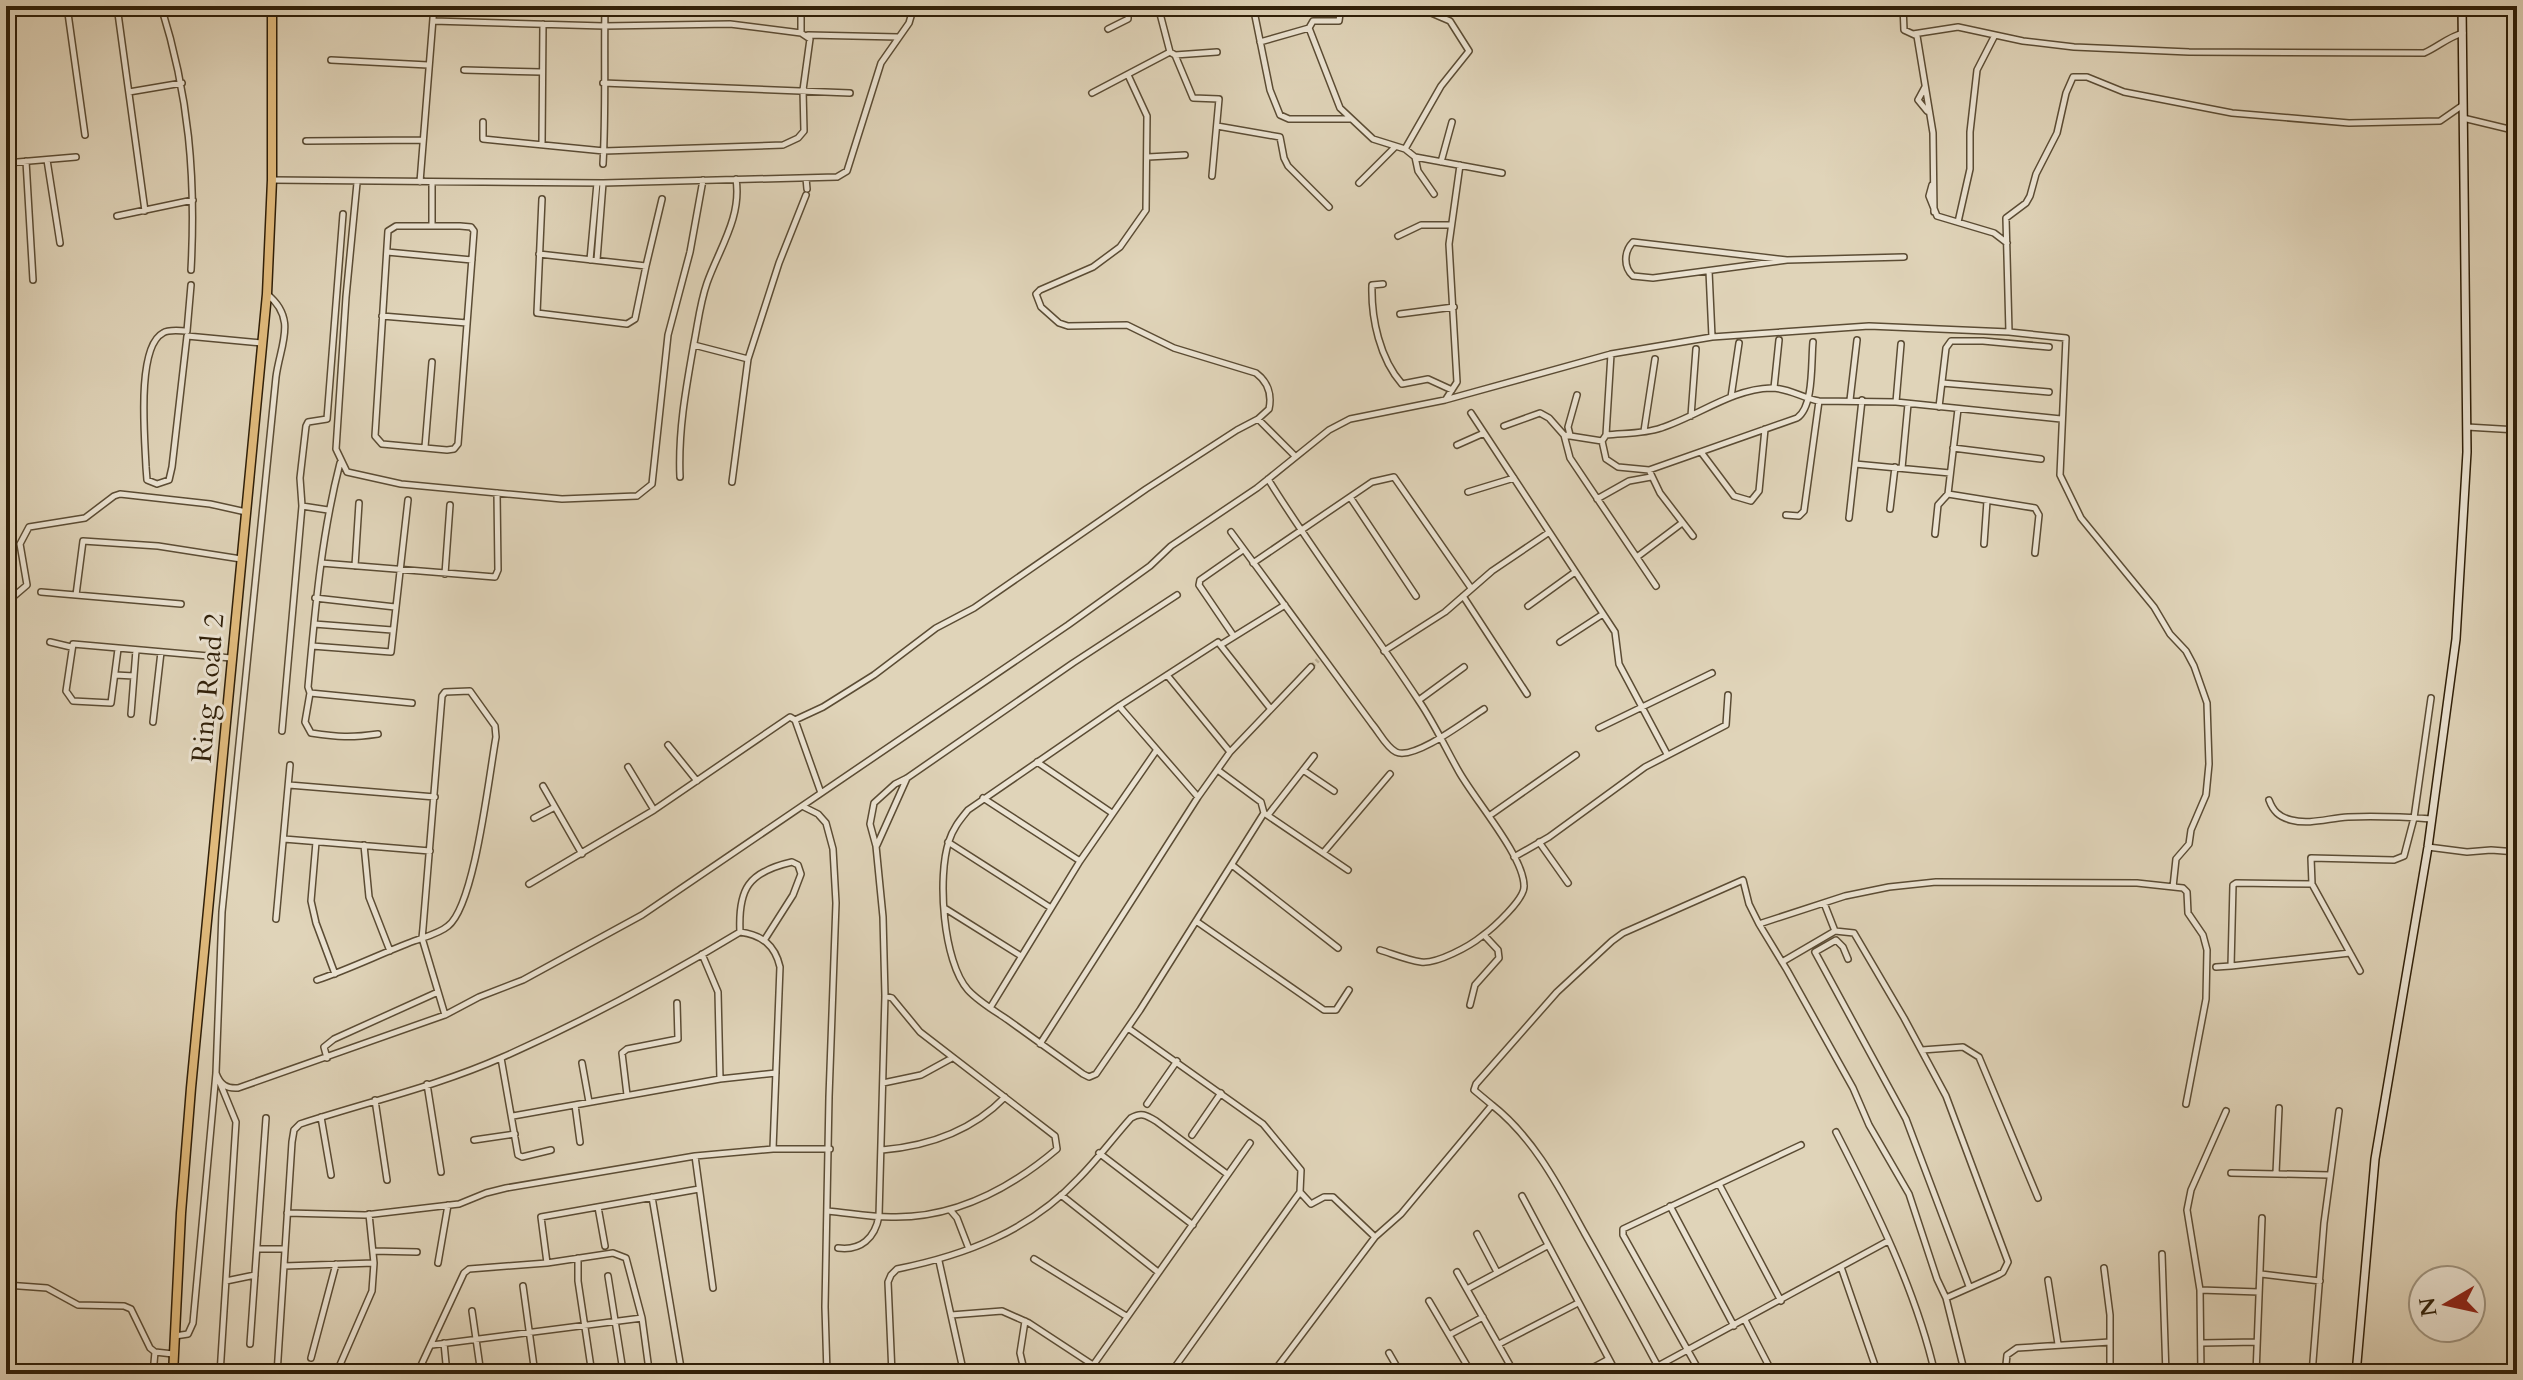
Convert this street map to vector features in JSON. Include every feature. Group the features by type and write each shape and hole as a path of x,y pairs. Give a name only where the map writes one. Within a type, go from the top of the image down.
{"main road":[{"name":"Ring Road 2","path":"173,1372 192,1073 267,294 272,180 272,6"},
{"path":"2356,1374 2375,1159 2428,847 2456,639 2467,427 2462,6"}],"street":[{"path":"67,6 85,135"},
{"path":"92,7 98,6"},
{"path":"117,6 145,211"},
{"path":"161,6 182,83 191,152 191,270"},
{"path":"420,182 434,6"},
{"path":"603,164 607,122 603,83 605,6"},
{"path":"483,122 483,139 604,151 787,144 804,131 803,90 810,39 805,34 801,6"},
{"path":"272,180 600,183 837,177 847,171 881,63 909,23 914,6"},
{"path":"1108,29 1128,19 1128,6"},
{"path":"1158,6 1172,54 1193,98 1219,99 1212,176"},
{"path":"1253,6 1270,90 1280,115 1289,119 1350,119"},
{"path":"1260,42 1309,28 1313,21 1339,21 1341,6"},
{"path":"1405,149 1441,86 1469,51 1450,21 1415,6"},
{"path":"1656,8 1698,12 1807,13 1813,6"},
{"path":"1903,6 1904,30 1917,36 1925,87 1918,100 1928,112 1933,133 1934,212 1937,216 1994,233 2008,244"},
{"path":"433,21 604,26 730,24 805,34 899,37"},
{"path":"542,144 543,24"},
{"path":"1913,34 1958,27 2074,47 2189,52 2424,53 2449,37 2463,33"},
{"path":"1309,28 1340,108 1373,139 1405,149 1415,157 1502,173"},
{"path":"1958,222 1970,169 1970,132 1977,70 1995,35"},
{"path":"1092,93 1172,54 1217,52"},
{"path":"331,60 428,65"},
{"path":"464,70 541,72"},
{"path":"795,720 823,707 874,675 936,628 974,608 1146,489 1269,409 1271,400 1264,379 1256,373 1174,348 1127,325 1068,326 1049,316 1037,300 1036,294 1040,290 1093,267 1129,237 1146,210 1147,116 1128,75"},
{"path":"2009,332 2006,218 2026,203 2030,196 2036,174 2057,133 2073,77 2087,77 2124,92 2232,113 2363,124 2440,121 2463,105"},
{"path":"129,92 182,83"},
{"path":"603,83 850,93"},
{"path":"2463,118 2517,131"},
{"path":"1441,162 1452,122"},
{"path":"1217,126 1280,137 1288,166 1329,207"},
{"path":"306,141 422,140"},
{"path":"1359,183 1394,148"},
{"path":"1148,157 1185,155"},
{"path":"6,163 76,157"},
{"path":"1415,157 1418,171 1434,194"},
{"path":"47,160 60,243"},
{"path":"26,161 33,280"},
{"path":"1445,400 1457,376 1450,225 1460,165"},
{"path":"732,482 748,359 806,192 806,178"},
{"path":"680,477 681,420 688,369 707,283 735,217 738,201 736,179"},
{"path":"357,183 339,397 336,449 340,462 352,475 401,484 562,499 628,497 643,494 652,484 668,335 690,252 703,180"},
{"path":"432,182 432,226"},
{"path":"593,260 600,183"},
{"path":"542,199 536,310 540,315 630,323 635,319 662,199"},
{"path":"117,216 193,200"},
{"path":"282,731 306,426 308,422 327,419 343,214"},
{"path":"1398,236 1416,226 1450,225"},
{"path":"432,226 471,227 474,231 458,444 454,449 447,450 382,444 375,436 388,231 392,227 432,226"},
{"path":"1787,260 1633,242 1627,249 1626,266 1629,273 1637,278 1787,260 1904,257"},
{"path":"387,252 472,260"},
{"path":"539,254 646,266"},
{"path":"1709,271 1712,337"},
{"path":"1383,284 1372,285 1373,314 1390,371 1402,384 1428,379 1452,390"},
{"path":"191,285 187,333 172,467 169,480 157,484 147,480 144,368 158,337 165,331 187,333 261,343"},
{"path":"174,1336 188,1334 193,1323 216,1073 222,912 276,377 285,338 281,308 267,294"},
{"path":"1400,314 1454,307"},
{"path":"382,316 467,323"},
{"path":"220,1082 238,1088 445,1015 479,997 523,980 642,915 1068,625 1150,566 1171,546 1268,479 1329,430 1350,419 1445,400 1611,354 1712,337 1869,326 2009,332 2066,338 2059,468 2069,498 2112,560 2154,607 2170,634 2186,651 2207,703 2209,764 2206,795 2191,830 2189,844 2176,859 2173,887"},
{"path":"1774,388 1779,340"},
{"path":"1850,400 1857,340"},
{"path":"1939,407 1948,343 1955,340 2049,347"},
{"path":"1597,499 1629,481 1803,414 1808,399 1813,342"},
{"path":"1731,397 1739,343"},
{"path":"1896,402 1901,344"},
{"path":"694,345 748,359"},
{"path":"1691,416 1696,349"},
{"path":"1611,354 1604,438 1606,459 1611,465 1650,473 1693,536"},
{"path":"1644,431 1655,359"},
{"path":"425,447 432,362"},
{"path":"1942,383 2049,392"},
{"path":"1504,426 1540,413 1567,435 1604,438 1661,428 1731,397 1774,388 1795,391 1819,401 1896,402 2061,419"},
{"path":"1577,395 1567,435 1570,458 1656,586"},
{"path":"1849,518 1862,400"},
{"path":"1786,515 1799,516 1804,511 1819,401"},
{"path":"1890,509 1908,404"},
{"path":"1935,534 1938,505 1948,494 1958,409"},
{"path":"1471,413 1615,632 1619,664 1667,754"},
{"path":"1258,419 1295,456"},
{"path":"2467,427 2517,430"},
{"path":"1701,452 1734,496 1751,501 1759,491 1765,429"},
{"path":"1457,445 1484,433"},
{"path":"1953,448 2041,459"},
{"path":"340,462 328,510 315,598 310,693 305,722 311,733 347,739 378,734"},
{"path":"1855,464 1950,473"},
{"path":"1253,563 1372,482 1394,477 1471,588"},
{"path":"1468,492 1514,478"},
{"path":"1268,479 1300,531 1419,700 1458,771 1514,857 1523,878 1524,891 1519,900 1469,946 1428,962 1380,950"},
{"path":"321,563 490,578 498,575 497,493"},
{"path":"6,603 27,585 20,544 29,527 85,518 120,494 210,504 246,512"},
{"path":"1948,494 2035,508 2038,511 2035,553"},
{"path":"1350,497 1416,596"},
{"path":"312,646 391,652 408,500"},
{"path":"1984,544 1987,500"},
{"path":"355,566 359,503"},
{"path":"445,574 450,505"},
{"path":"302,506 328,510"},
{"path":"1637,557 1682,523"},
{"path":"1231,532 1320,658 1395,752 1405,754 1442,737 1484,709"},
{"path":"1384,651 1445,612 1471,588 1548,533"},
{"path":"76,595 83,541 158,546 241,559"},
{"path":"1233,635 1199,585 1200,580 1243,550"},
{"path":"1528,606 1575,572"},
{"path":"41,592 181,604"},
{"path":"838,1248 853,1249 868,1240 878,1228 879,1216 885,996 883,917 876,846 870,824 874,803 895,784 1177,595"},
{"path":"1463,596 1527,694"},
{"path":"315,598 395,607"},
{"path":"1222,644 1285,605"},
{"path":"1560,642 1603,614"},
{"path":"314,624 392,630"},
{"path":"50,642 71,647 78,644 232,658"},
{"path":"1270,708 1218,642 968,810 954,828 944,860 945,908 952,956 958,974 969,991 1089,1077 1096,1074 1266,814 1314,756"},
{"path":"71,647 66,691 73,701 111,703 118,649"},
{"path":"131,714 136,650"},
{"path":"153,722 161,652"},
{"path":"1040,1044 1230,752 1311,667"},
{"path":"1419,700 1464,667"},
{"path":"1599,728 1712,673"},
{"path":"115,675 134,676"},
{"path":"1167,675 1230,752"},
{"path":"317,980 335,974 422,938 448,927 461,911 486,801 497,732 470,691 445,692 442,696 422,938 445,1015"},
{"path":"310,693 412,703"},
{"path":"1514,857 1667,754 1726,725 1728,695"},
{"path":"2360,971 2312,884 2311,862 2314,857 2400,859 2404,856 2414,818 2431,698"},
{"path":"1119,706 1198,797"},
{"path":"529,884 654,810 786,718 793,717 795,720 821,793"},
{"path":"668,745 697,781"},
{"path":"990,1008 1080,861 1156,751"},
{"path":"1489,816 1576,755"},
{"path":"1037,762 1112,813"},
{"path":"276,919 290,765"},
{"path":"628,767 654,810"},
{"path":"1303,770 1334,791"},
{"path":"1219,771 1261,802 1266,814 1348,870"},
{"path":"1323,853 1390,774"},
{"path":"876,846 907,778"},
{"path":"289,785 435,797"},
{"path":"543,786 582,854"},
{"path":"983,798 1080,861"},
{"path":"2269,800 2273,810 2292,821 2432,819"},
{"path":"534,818 555,807"},
{"path":"804,807 818,814 826,823 835,873 825,1307 827,1374"},
{"path":"284,839 430,851"},
{"path":"316,842 311,901 335,974"},
{"path":"948,842 1051,908"},
{"path":"1539,842 1568,883"},
{"path":"364,845 369,897 390,951"},
{"path":"2428,847 2467,852 2517,852"},
{"path":"740,932 743,891 760,875 792,862 798,865 801,874 793,895 765,939"},
{"path":"1232,865 1338,948"},
{"path":"1662,1374 1531,1142 1513,1121 1474,1090 1557,992 1623,933 1743,880 1749,904 1759,924 1853,1088 1869,1125 1909,1194 1946,1298 1965,1374"},
{"path":"1759,924 1824,903 1889,887 1948,881 2137,883 2173,887 2187,892 2188,913 2203,935 2207,950 2206,999 2186,1104"},
{"path":"2231,966 2233,885 2312,884"},
{"path":"1824,903 1835,931"},
{"path":"209,906 222,912"},
{"path":"945,908 1021,956"},
{"path":"1196,921 1324,1010 1336,1010 1349,990"},
{"path":"1782,962 1835,931 1854,933 1922,1050 1950,1106 2008,1262 2003,1272 1946,1298"},
{"path":"277,1374 294,1130 300,1124 501,1058 602,1009 740,932 765,939 774,950 780,967 773,1149"},
{"path":"1470,1005 1475,985 1499,958 1498,950 1484,935"},
{"path":"1848,959 1836,940 1815,952 1906,1119 1969,1286"},
{"path":"2216,967 2350,953"},
{"path":"702,954 718,992 720,1079"},
{"path":"327,1058 324,1047 334,1039 438,992"},
{"path":"828,1211 919,1217 951,1211 1026,1175 1057,1149 1055,1136 920,1032 892,998 885,996"},
{"path":"627,1095 622,1053 627,1049 678,1039 677,1003"},
{"path":"1128,1028 1263,1124 1301,1170 1302,1178 1300,1192 1170,1374"},
{"path":"1922,1050 1963,1047 1979,1057 2038,1198"},
{"path":"501,1058 520,1156 551,1150"},
{"path":"883,1083 921,1075 952,1058"},
{"path":"1147,1104 1177,1061"},
{"path":"582,1063 589,1102"},
{"path":"216,1073 236,1122 220,1374"},
{"path":"513,1116 720,1079 776,1073"},
{"path":"427,1084 441,1172"},
{"path":"1192,1135 1221,1093"},
{"path":"882,1150 911,1147 948,1136 984,1116 1005,1097"},
{"path":"375,1100 387,1180"},
{"path":"575,1105 580,1142"},
{"path":"1272,1374 1375,1237 1401,1214 1492,1105"},
{"path":"2276,1173 2279,1108"},
{"path":"2201,1374 2200,1290 2188,1220 2188,1200 2226,1111"},
{"path":"2312,1374 2329,1175 2339,1111"},
{"path":"892,1374 888,1282 891,1275 897,1269 939,1261 1016,1230 1079,1179 1137,1114 1145,1114 1227,1174"},
{"path":"321,1117 331,1175"},
{"path":"250,1344 266,1118"},
{"path":"1836,1132 1876,1208 1926,1338 1935,1374"},
{"path":"474,1140 515,1134"},
{"path":"1087,1374 1250,1143"},
{"path":"1701,1374 1622,1232 1627,1226 1801,1145"},
{"path":"287,1213 369,1214 459,1204 506,1188 695,1156 773,1149 830,1149"},
{"path":"1099,1153 1193,1225"},
{"path":"695,1156 713,1288"},
{"path":"2231,1173 2329,1175"},
{"path":"1719,1184 1781,1301"},
{"path":"547,1263 541,1217 699,1189"},
{"path":"1300,1192 1311,1204 1324,1197 1333,1197 1375,1237"},
{"path":"1061,1195 1158,1272"},
{"path":"1522,1196 1617,1374"},
{"path":"652,1197 682,1374"},
{"path":"438,1263 448,1205"},
{"path":"1670,1206 1734,1326"},
{"path":"598,1207 605,1246"},
{"path":"951,1211 957,1218 969,1249"},
{"path":"336,1374 372,1291 374,1263 369,1214"},
{"path":"2256,1374 2262,1218"},
{"path":"1477,1234 1497,1272"},
{"path":"1658,1366 1888,1241"},
{"path":"1467,1289 1547,1246"},
{"path":"257,1249 285,1249"},
{"path":"373,1251 417,1252"},
{"path":"417,1374 464,1273 469,1269 547,1263 613,1253 626,1258 642,1318 649,1370"},
{"path":"2162,1254 2166,1374"},
{"path":"578,1258 578,1281 592,1374"},
{"path":"1034,1259 1126,1316"},
{"path":"939,1261 964,1374"},
{"path":"284,1266 374,1263"},
{"path":"311,1358 336,1264"},
{"path":"1841,1267 1878,1374"},
{"path":"2104,1268 2110,1308 2110,1374"},
{"path":"1457,1272 1515,1374"},
{"path":"2261,1274 2320,1281"},
{"path":"226,1281 255,1275"},
{"path":"608,1276 623,1371"},
{"path":"2048,1280 2058,1344"},
{"path":"6,1285 47,1288 78,1305 124,1306 131,1309 150,1348 155,1352 173,1354"},
{"path":"523,1286 535,1374"},
{"path":"2200,1290 2259,1292"},
{"path":"1429,1301 1472,1374"},
{"path":"1499,1344 1578,1303"},
{"path":"472,1311 481,1374"},
{"path":"951,1315 1002,1311 1025,1321 1093,1365"},
{"path":"1449,1335 1483,1317"},
{"path":"431,1345 529,1335 642,1318"},
{"path":"1745,1320 1773,1374"},
{"path":"1025,1321 1020,1353 1025,1374"},
{"path":"2005,1374 2006,1358 2013,1349 2110,1342"},
{"path":"2202,1343 2257,1342"},
{"path":"444,1343 447,1374"},
{"path":"153,1374 155,1352"},
{"path":"1387,1374 1400,1371 1389,1353"},
{"path":"1581,1374 1609,1359"},
{"path":"173,1372 185,1374"}],"tunnel":[{"path":"1311,667 1318,660"}]}
